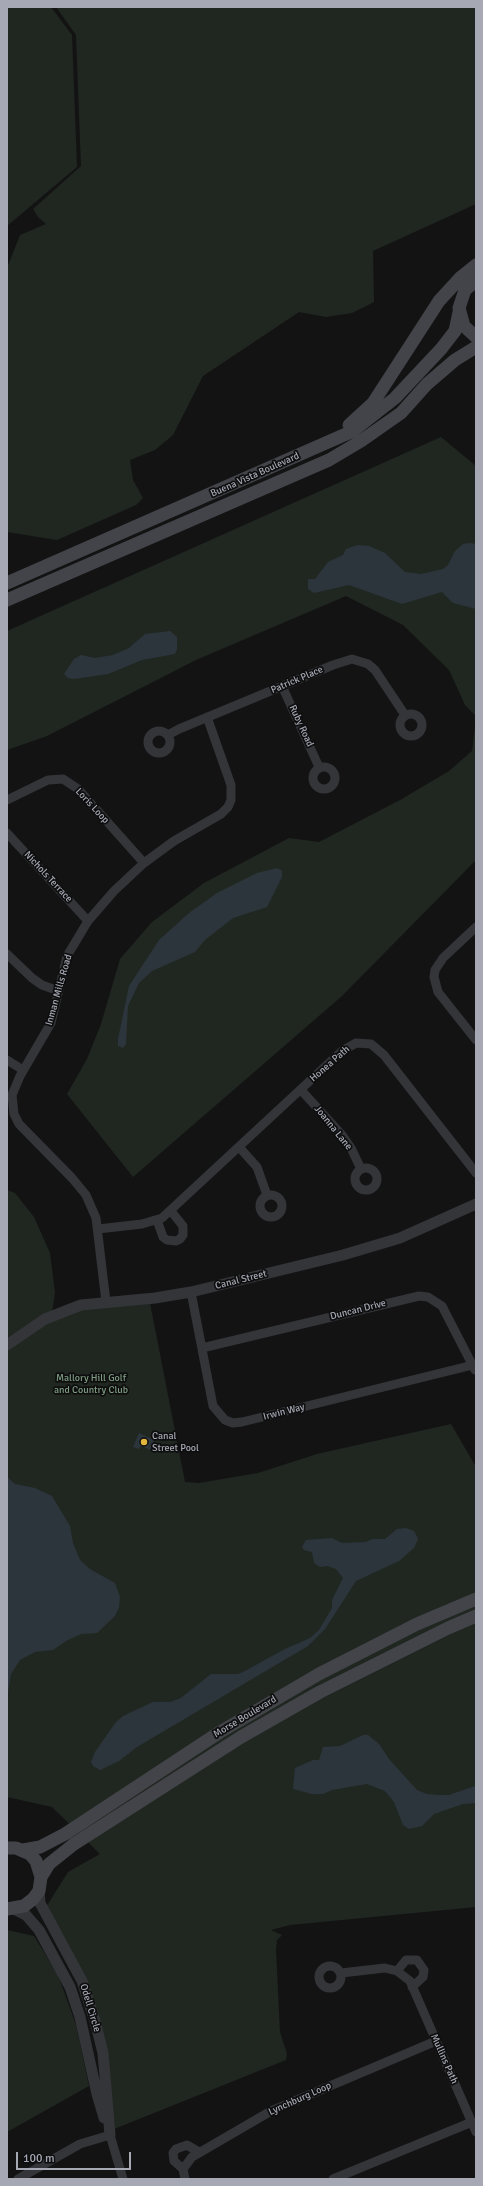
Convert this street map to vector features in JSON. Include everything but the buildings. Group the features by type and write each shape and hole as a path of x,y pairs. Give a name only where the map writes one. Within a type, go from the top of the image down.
{"main road":[{"path":"308,451 347,427 373,403 439,301 461,277 476,265"},
{"name":"Buena Vista Boulevard","path":"7,583 353,431 394,398 441,349 455,331 460,298 465,290 476,281"},
{"path":"459,312 464,326 476,336"},
{"name":"Buena Vista Boulevard","path":"7,600 329,460 361,441 401,413 455,360 476,347"},
{"name":"Morse Boulevard","path":"23,1850 40,1848 65,1834 220,1732 319,1674 417,1624 476,1599"},
{"name":"Morse Boulevard","path":"41,1877 49,1864 74,1844 241,1737 320,1692 448,1628 476,1616"},
{"path":"8,1847 23,1850 36,1861 41,1877 39,1891 33,1900 24,1906 11,1909"}],"street":[{"name":"Patrick Place","path":"168,735 207,717 344,660 360,660 375,670 405,715"},
{"name":"Ruby Road","path":"282,686 319,767"},
{"name":"Inman Mills Road","path":"106,1302 98,1229 93,1209 84,1191 26,1133 16,1119 12,1105 12,1095 23,1070 51,1023 68,956 88,921 114,891 144,863 174,841 221,814 232,800 231,785 207,717"},
{"name":"Loris Loop","path":"7,800 48,780 63,779 78,789 144,863"},
{"name":"Nichols Terrace","path":"7,833 88,921"},
{"path":"476,927 443,958 435,970 434,977 438,992 476,1040"},
{"path":"7,954 32,978 49,988 59,991"},
{"name":"Honea Path","path":"98,1229 142,1224 157,1220 171,1211 349,1046 363,1042 377,1047 476,1173"},
{"path":"7,1060 23,1070"},
{"name":"Joanna Lane","path":"301,1090 342,1135 351,1148 361,1169"},
{"path":"239,1147 257,1166 267,1195"},
{"name":"Canal Street","path":"7,1345 46,1319 81,1305 154,1298 192,1292 374,1247 428,1227 476,1204"},
{"path":"157,1220 163,1237 171,1241 180,1239 183,1226 171,1211"},
{"name":"Irwin Way","path":"192,1292 213,1406 225,1420 233,1423 475,1368"},
{"name":"Duncan Drive","path":"202,1348 419,1296 428,1297 442,1306 475,1368"},
{"name":"Odell Circle","path":"39,1891 40,1903 82,1981 95,2021 103,2054 110,2135"},
{"name":"Odell Circle","path":"11,1909 26,1915 39,1930 70,1987 80,2017 97,2094 123,2179"},
{"path":"341,1973 385,1968 397,1972 406,1960 417,1960 424,1970 423,1976 412,1987"},
{"name":"Mullins Path","path":"397,1972 410,1981 476,2132"},
{"name":"Lynchburg Loop","path":"183,2169 188,2161 199,2152 271,2111 436,2041"},
{"path":"333,2179 472,2122"},
{"path":"18,2179 80,2144 110,2135"},
{"path":"185,2179 183,2169 174,2161 173,2153 176,2149 187,2145 199,2152"}],"green space":[{"path":"7,7 51,7 72,35 77,167 7,226"},
{"path":"56,7 476,7 476,204 373,251 374,302 352,313 326,317 299,312 203,376 173,435 155,450 130,460 133,480 143,498 136,505 57,540 7,532 7,268 20,235 46,224 38,217 33,209 81,166 76,35"},
{"path":"441,437 476,466 476,716 465,705 449,670 403,625 346,596 196,660 47,736 7,750 7,631"},
{"path":"476,718 476,860 342,996 133,1177 67,1094 87,1059 101,1024 120,959 152,922 204,883 289,838 319,842 400,800 449,771 472,751"},
{"path":"7,1190 15,1193 34,1217 50,1253 55,1293 52,1312 7,1339"},
{"name":"Mallory Hill Golf and Country Club","path":"150,1303 185,1482 199,1483 258,1473 317,1454 451,1424 476,1467 476,1907 290,1925 271,1930 282,1935 277,1940 276,1950 280,2032 287,2054 286,2060 114,2129 107,2052 46,1907 68,1872 100,1854 52,1807 7,1797 7,1350 47,1323 82,1309"},
{"path":"7,1930 34,1936 58,1975 76,2025 89,2086 7,2132"}],"shaded area":[{"path":"463,544 476,544 476,609 453,603 442,592 402,604 349,585 314,593 308,589 308,579 315,579 328,562 343,555 346,549 358,545 369,546 385,553 405,572 421,574 443,569 448,565 455,551"},
{"path":"170,631 177,637 177,649 175,654 142,660 108,674 74,679 68,678 64,674 74,659 81,655 95,658 113,655 129,648 145,634"},
{"path":"277,868 282,871 282,877 267,907 233,918 205,940 195,952 152,971 139,983 128,1006 126,1044 123,1048 118,1046 118,1039 129,986 159,940 189,913 217,893 257,873"},
{"name":"Canal Street Pool","path":"139,1433 154,1440 150,1450 141,1446 139,1449 133,1447"},
{"path":"7,1477 15,1484 35,1488 52,1496 70,1526 73,1543 80,1560 90,1569 115,1583 120,1597 119,1607 115,1616 97,1633 81,1634 66,1641 53,1650 35,1652 20,1660 11,1674 7,1699"},
{"path":"406,1528 414,1531 418,1539 414,1548 399,1561 356,1581 325,1629 308,1646 137,1747 119,1761 100,1770 93,1766 91,1762 95,1752 116,1722 123,1716 153,1702 170,1702 181,1698 211,1674 238,1674 243,1672 285,1649 310,1638 319,1630 332,1608 332,1600 343,1578 336,1569 327,1566 320,1567 314,1563 312,1552 304,1550 302,1547 306,1540 332,1538 342,1543 366,1542 372,1539 385,1539 397,1529"},
{"path":"363,1735 368,1735 379,1744 389,1759 417,1790 427,1794 449,1795 475,1786 476,1803 463,1804 434,1814 422,1826 409,1829 403,1825 394,1802 385,1791 367,1784 332,1790 323,1794 312,1794 293,1789 295,1768 313,1760 319,1760 323,1747 340,1746"}],"place":[{"name":"Canal Street Pool","path":"144,1442"}]}
